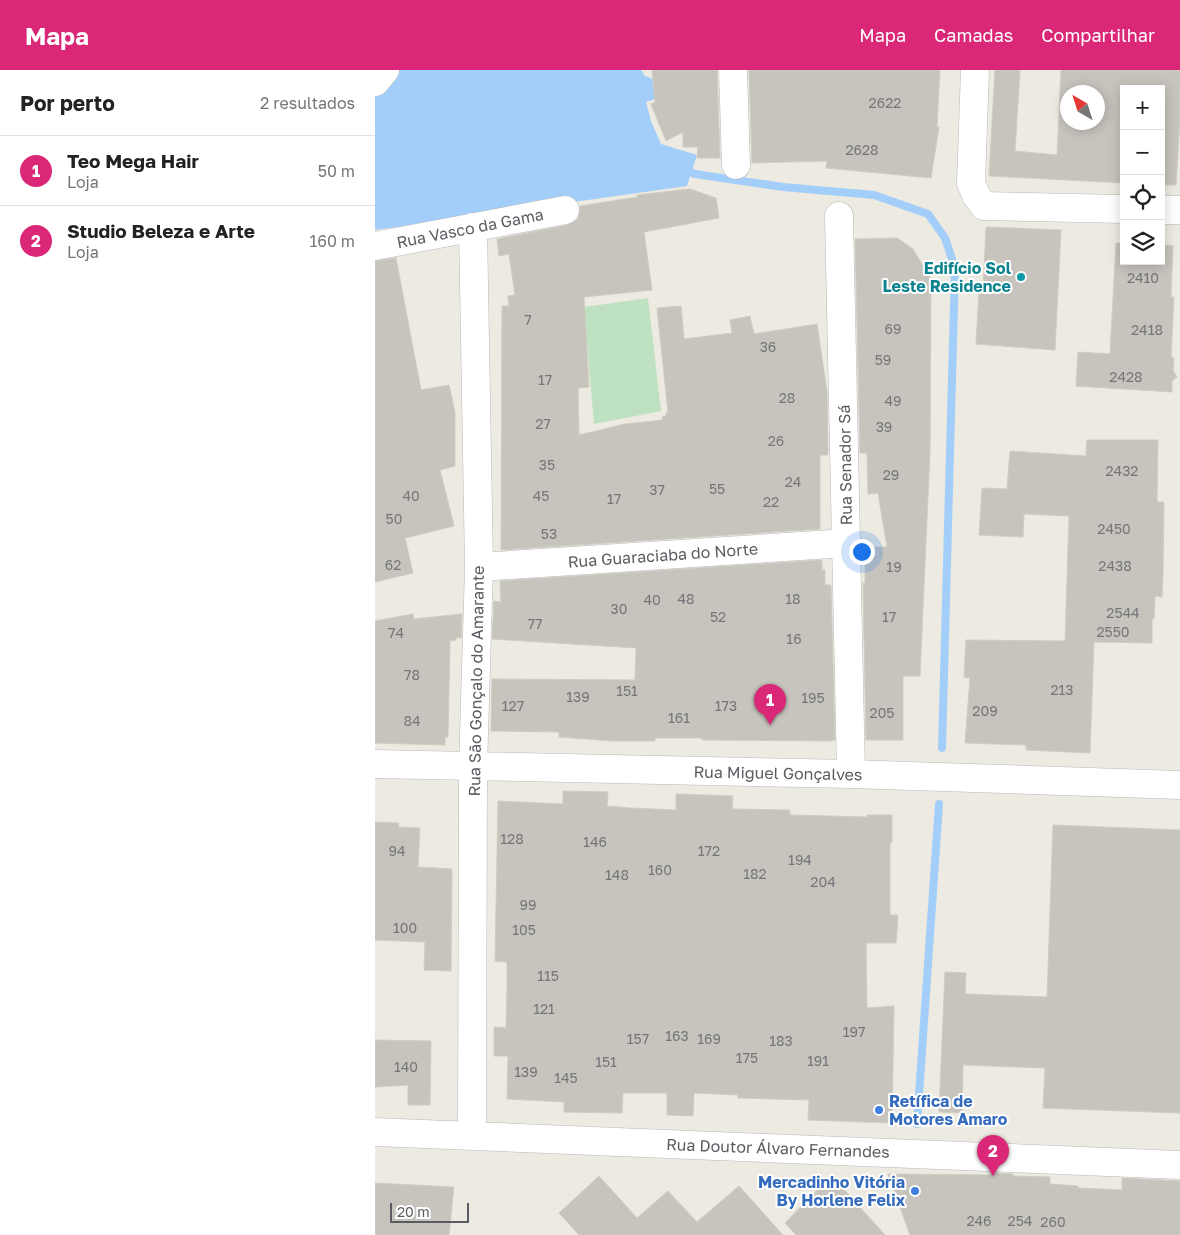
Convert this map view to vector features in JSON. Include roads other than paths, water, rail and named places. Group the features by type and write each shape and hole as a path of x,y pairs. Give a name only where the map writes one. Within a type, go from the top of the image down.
{"street":[{"path":"375,82 385,70"},
{"path":"733,70 737,165"},
{"path":"975,70 971,183 976,196 984,206 1120,209"},
{"name":"Rua Vasco da Gama","path":"375,246 565,210"},
{"path":"1165,210 1180,210"},
{"name":"Rua Senador Sá","path":"839,216 851,774"},
{"name":"Rua São Gonçalo do Amarante","path":"472,1135 473,768 479,567 473,227"},
{"name":"Rua Guaraciaba do Norte","path":"479,567 847,543"},
{"name":"Rua Miguel Gonçalves","path":"375,764 473,768 851,774 1180,786"},
{"name":"Rua Doutor Álvaro Fernandes","path":"375,1132 1180,1165"}],"water":[{"path":"395,70 641,70 645,76 664,83 665,96 646,102 651,121 661,144 697,155 687,186 375,230 375,93"}],"waterway":[{"path":"682,168 695,174 783,187 874,195 928,214 945,238 955,268 942,748"},
{"path":"917,1124 939,804"}],"place":[{"name":"Edifício Sol Leste Residence","path":"1021,277"},
{"name":"Teo Mega Hair","path":"770,725"},
{"name":"Retífica de Motores Amaro","path":"879,1110"},
{"name":"Studio Beleza e Arte","path":"993,1176"},
{"name":"Mercadinho Vitória By Horlene Felix","path":"915,1191"}]}
